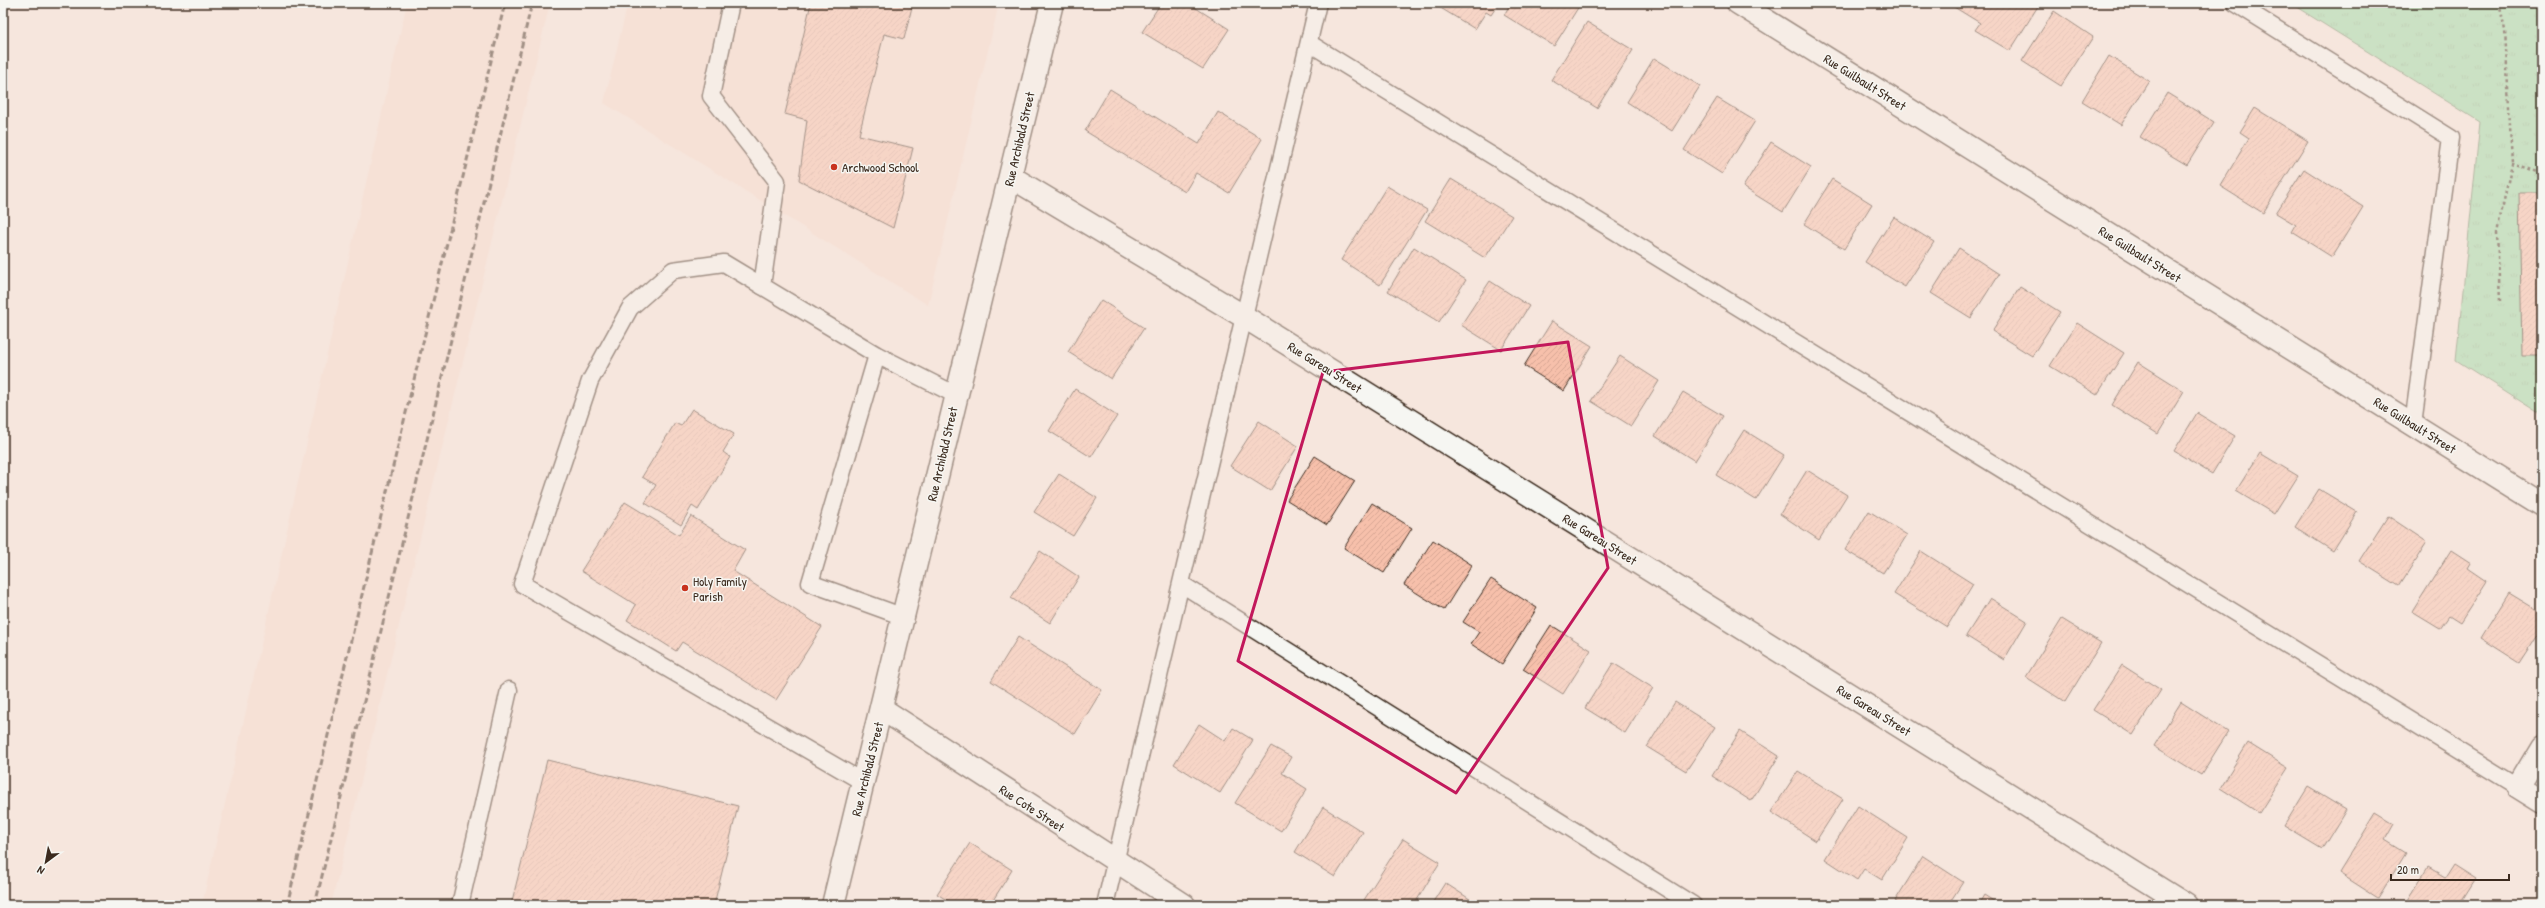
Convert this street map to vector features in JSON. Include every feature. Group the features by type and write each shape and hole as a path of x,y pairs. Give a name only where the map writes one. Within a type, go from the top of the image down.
{"street":[{"name":"Rue Archibald Street","path":"834,905 904,618 956,395 1011,177 1052,3"},
{"name":"Rue Guilbault Street","path":"1738,3 2542,505"},
{"name":"Rue Gareau Street","path":"1011,177 1243,316 2186,905"},
{"name":"Rue Cote Street","path":"882,709 1115,862 1184,905"},
{"path":"2542,747 2518,787 2542,802"}],"lane":[{"path":"731,3 711,96 777,181 762,286"},
{"path":"1105,905 1183,585 1243,316 1318,3"},
{"path":"2235,3 2451,138 2413,424"},
{"path":"1309,43 2518,787"},
{"path":"863,782 522,584 590,381 630,308 673,270 724,263 877,355 956,395"},
{"path":"877,355 810,583 904,618"},
{"path":"1183,585 1693,905"},
{"path":"460,905 509,690"}],"path":[{"path":"2499,3 2505,30 2512,163 2497,233 2500,301"},
{"path":"2512,163 2542,174"}],"highlighted area":[{"path":"1568,342 1608,568 1456,793 1238,661 1323,372"}],"shaded area":[{"path":"407,3 550,3 331,905 202,905"},
{"name":"Archwood School","path":"628,3 999,3 928,305 604,103"}],"green space":[{"path":"2290,3 2542,3 2542,415 2456,360 2480,122"}],"building":[{"path":"811,3 913,3 904,39 884,34 859,135 913,148 893,228 799,180 807,120 785,114"},
{"path":"1161,3 1188,3 1229,29 1203,69 1142,32"},
{"path":"1442,3 1499,3 1491,15 1486,12 1475,29 1439,7"},
{"path":"1511,3 1581,3 1554,46 1504,15"},
{"path":"1956,3 2040,3 2010,51 1975,30 1980,23 1954,7"},
{"path":"2054,11 2093,37 2061,86 2022,61"},
{"path":"1587,22 1633,50 1597,108 1551,80"},
{"path":"2109,56 2149,81 2121,125 2082,101"},
{"path":"1654,58 1700,86 1672,131 1627,102"},
{"path":"1110,89 1199,144 1218,112 1262,139 1229,193 1196,173 1185,192 1085,131"},
{"path":"2167,93 2214,122 2187,165 2140,137"},
{"path":"1717,98 1755,121 1722,174 1684,150"},
{"path":"2255,108 2308,141 2263,213 2220,186 2249,138 2240,132"},
{"path":"1771,142 1811,167 1783,212 1743,187"},
{"path":"2304,169 2363,207 2332,257 2292,232 2296,225 2276,213"},
{"path":"1451,179 1512,216 1485,258 1425,221"},
{"path":"1832,179 1872,204 1844,249 1804,224"},
{"path":"1387,186 1427,210 1380,285 1341,260"},
{"path":"2519,192 2542,192 2542,355 2522,355"},
{"path":"1894,217 1934,242 1905,287 1865,262"},
{"path":"1414,247 1466,280 1439,322 1388,291"},
{"path":"1959,248 1999,274 1971,318 1931,293"},
{"path":"1490,281 1529,306 1501,350 1461,325"},
{"path":"2020,287 2060,312 2032,356 1992,331"},
{"path":"1101,300 1144,328 1111,379 1068,352"},
{"path":"1552,321 1592,346 1564,391 1524,366"},
{"path":"2077,323 2124,353 2097,395 2050,366"},
{"path":"1620,356 1659,381 1631,426 1591,401"},
{"path":"2138,362 2184,391 2158,434 2112,405"},
{"path":"1075,389 1117,416 1091,457 1049,431"},
{"path":"1683,392 1723,416 1695,461 1655,436"},
{"path":"692,409 734,434 723,452 730,457 698,510 692,506 681,525 645,503 656,485 642,477 675,423 681,426"},
{"path":"2197,413 2235,436 2212,474 2174,451"},
{"path":"1259,421 1298,446 1270,491 1230,466"},
{"path":"1744,430 1784,455 1756,500 1716,475"},
{"path":"2260,453 2298,476 2274,514 2236,491"},
{"path":"1315,456 1355,481 1327,525 1287,500"},
{"path":"1807,470 1847,495 1819,540 1780,514"},
{"path":"1059,474 1097,498 1073,536 1034,512"},
{"path":"2319,489 2357,512 2333,551 2295,527"},
{"name":"Holy Family Parish","path":"625,502 679,535 691,516 745,550 733,571 822,627 776,700 682,642 676,651 627,620 636,605 581,571"},
{"path":"1372,503 1412,528 1384,573 1344,548"},
{"path":"1869,511 1907,535 1883,573 1845,550"},
{"path":"2388,516 2427,542 2399,586 2359,561"},
{"path":"1433,540 1472,565 1444,610 1404,585"},
{"path":"2451,550 2471,563 2468,568 2487,581 2460,623 2449,616 2440,629 2412,612"},
{"path":"1040,551 1079,577 1050,623 1011,598"},
{"path":"1921,551 1973,584 1947,627 1894,594"},
{"path":"1491,579 1537,608 1502,664 1471,644 1479,632 1463,622"},
{"path":"2509,593 2542,613 2542,629 2520,663 2481,638"},
{"path":"1990,598 2027,621 2004,660 1966,636"},
{"path":"2062,619 2101,643 2065,702 2026,677"},
{"path":"1551,625 1591,650 1563,694 1523,669"},
{"path":"1018,637 1102,690 1075,734 991,681"},
{"path":"1613,663 1653,688 1625,733 1585,708"},
{"path":"2122,665 2161,690 2133,735 2093,710"},
{"path":"1675,702 1715,727 1686,771 1647,747"},
{"path":"2181,702 2228,732 2201,775 2154,746"},
{"path":"1199,724 1225,741 1233,728 1253,740 1220,793 1174,764"},
{"path":"1740,731 1779,756 1751,801 1712,776"},
{"path":"2248,743 2288,768 2259,813 2220,788"},
{"path":"1271,746 1291,757 1282,773 1307,789 1281,831 1235,803"},
{"path":"547,760 738,806 714,905 511,905"},
{"path":"1798,771 1843,799 1816,841 1771,812"},
{"path":"2308,787 2346,810 2322,849 2284,826"},
{"path":"1858,806 1908,838 1882,880 1864,869 1857,880 1825,859"},
{"path":"1323,807 1363,832 1335,877 1295,852"},
{"path":"2376,813 2394,824 2385,840 2406,853 2378,898 2339,873"},
{"path":"1403,839 1440,862 1414,905 1372,905 1364,900"},
{"path":"970,843 1012,870 990,905 955,905 937,894"},
{"path":"1923,856 1963,882 1948,905 1901,905 1895,901"},
{"path":"2454,864 2476,878 2459,905 2405,905 2428,868 2445,878"},
{"path":"1445,883 1479,905 1431,905"},
{"path":"1984,895 2000,905 1978,905"}],"railway":[{"path":"287,905 505,3"},
{"path":"315,905 532,3"}],"place":[{"name":"Archwood School","path":"834,167"},
{"name":"Holy Family Parish","path":"685,588"}]}
